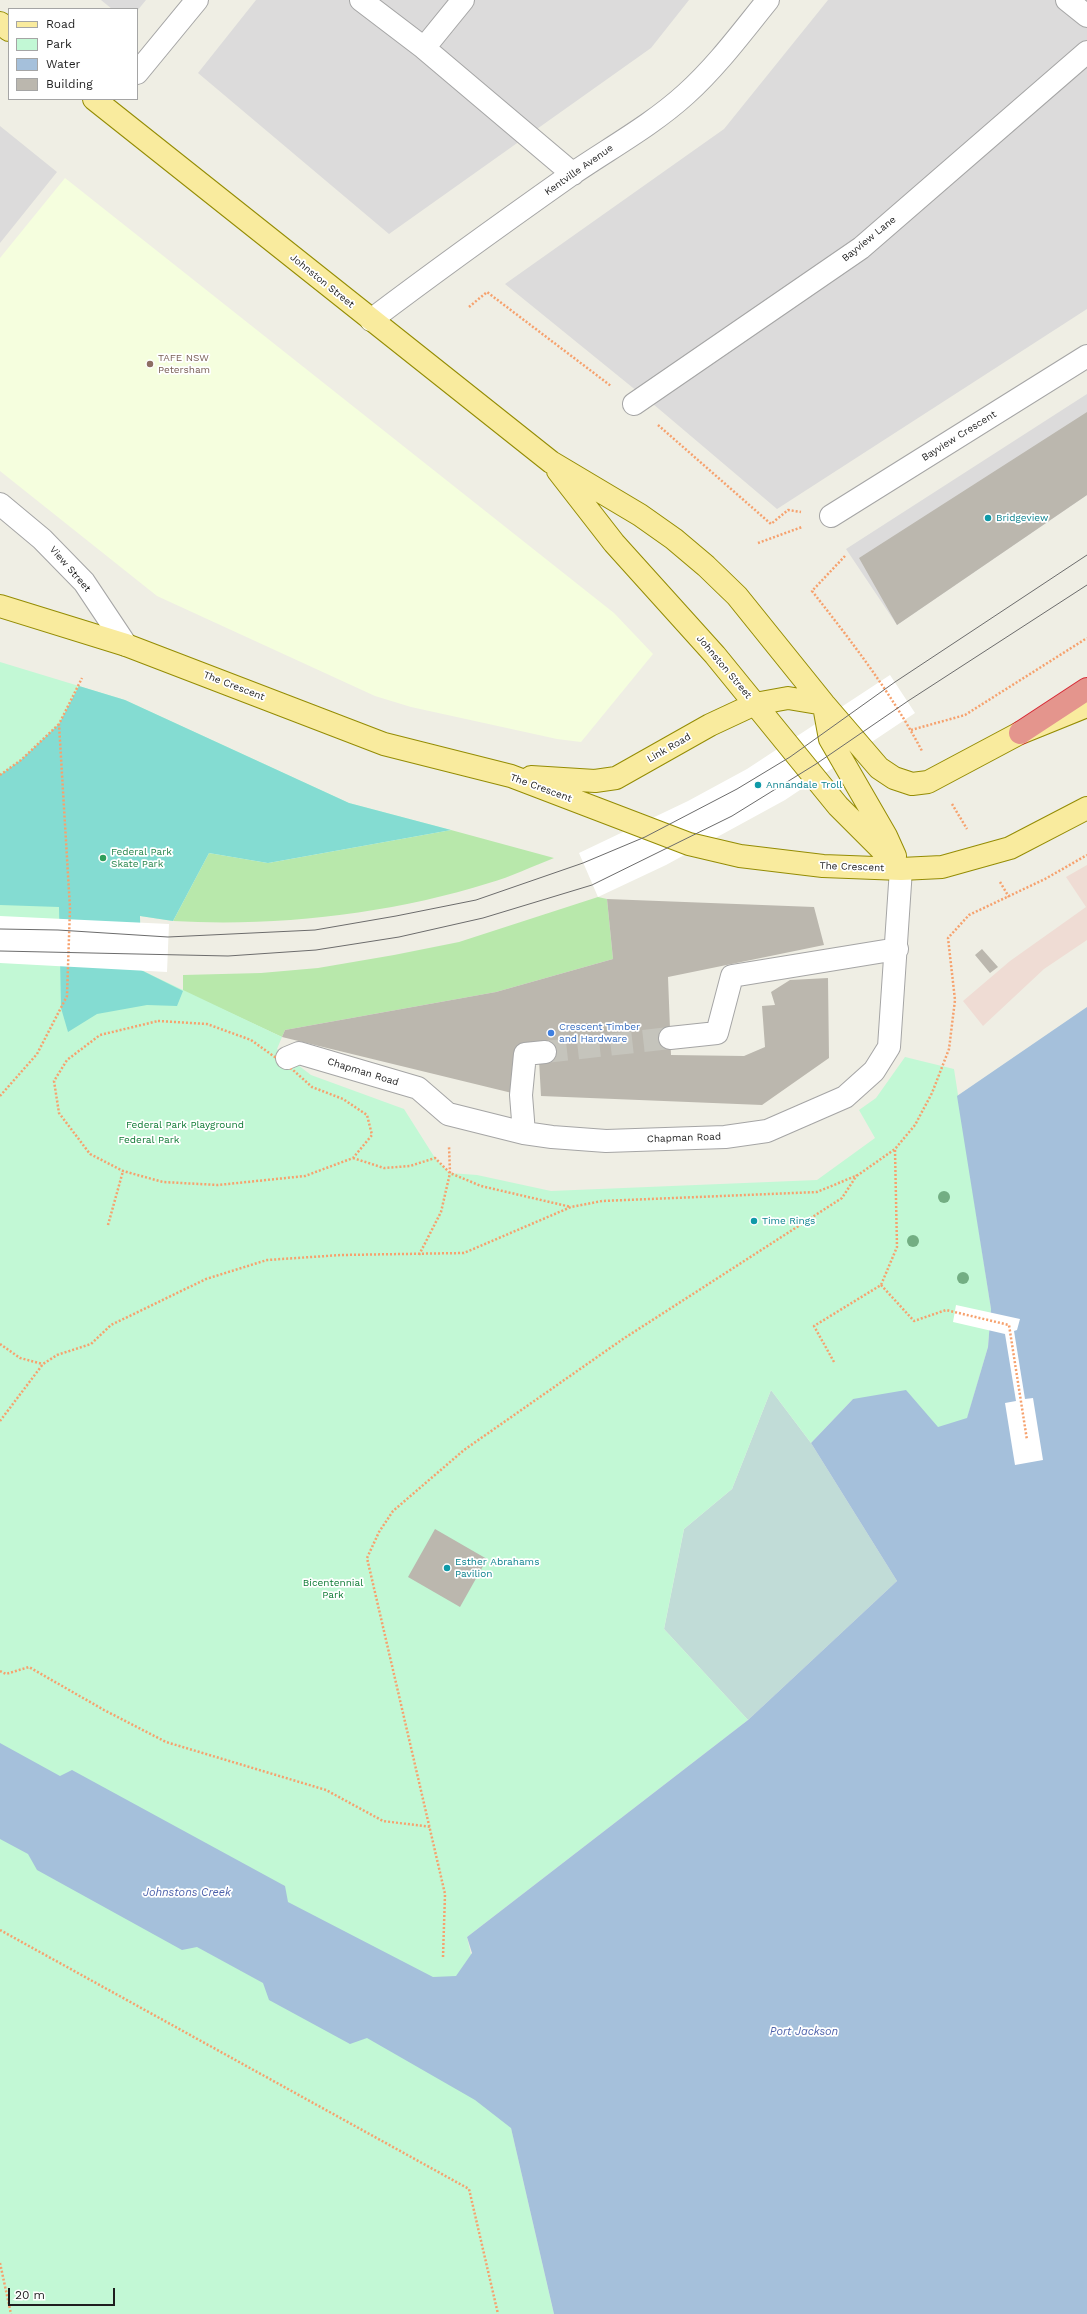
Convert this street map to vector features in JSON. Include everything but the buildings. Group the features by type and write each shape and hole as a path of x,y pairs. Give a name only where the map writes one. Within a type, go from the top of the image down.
{"highway":[{"path":"1020,733 1087,689"}],"main road":[{"path":"0,23 8,29"},
{"name":"Johnston Street","path":"106,102 371,320 551,462 640,515 706,566 736,596 824,704 879,768 894,778 912,784 936,778"},
{"name":"Johnston Street","path":"551,462 614,543 715,655 838,806 901,869"},
{"name":"The Crescent","path":"0,606 126,645 384,744 511,776 689,844 776,862 823,866 901,869 942,868 984,857 1016,846 1087,808"},
{"name":"Link Road","path":"511,776 595,781 616,778 710,725 755,704 788,698 824,704"},
{"path":"824,704 830,740 886,836 901,869"},
{"path":"936,778 1020,733 1087,706"}],"street":[{"path":"138,72 197,0"},
{"path":"361,0 424,48 573,174"},
{"path":"424,48 464,0"},
{"name":"Kentville Avenue","path":"371,320 573,174 652,121 686,94 713,66 768,0"},
{"path":"1067,0 1087,16"},
{"name":"Bayview Lane","path":"634,404 861,248 1087,52"},
{"name":"Bayview Crescent","path":"831,516 1087,356"},
{"name":"View Street","path":"0,504 42,539 84,582 126,645"},
{"name":"Chapman Road","path":"288,1058 299,1053 418,1088 448,1114 524,1133 552,1137 606,1141 725,1137 767,1131 845,1097 874,1071 889,1048 901,869"},
{"path":"670,1038 717,1033 732,976 896,949"},
{"path":"524,1133 521,1095 525,1054 545,1052"}],"path":[{"path":"758,543 831,516"},
{"path":"845,556 812,591 851,641 911,730 936,778 1009,897"},
{"path":"911,730 965,715 1087,638"},
{"path":"0,775 21,760 59,724 82,678"},
{"path":"0,1096 37,1054 67,996 70,908 59,724"},
{"path":"0,1421 43,1364 57,1355 91,1344 111,1325 206,1279 267,1260 341,1255 464,1254 571,1207 602,1201 817,1192 858,1175 894,1149 915,1125 932,1093 949,1049 955,1000 948,938 969,915 1009,897 1087,855"},
{"path":"158,1021 207,1024 251,1040 294,1070 312,1087 343,1099 367,1115 372,1135 353,1158 305,1176 218,1185 163,1182 123,1172 90,1154 59,1113 54,1081 67,1060 100,1035 158,1021"},
{"path":"419,1255 441,1212 450,1173 448,1114"},
{"path":"834,1362 814,1326 881,1285 897,1247 894,1149"},
{"path":"353,1158 384,1168 410,1166 435,1158 450,1173 480,1186 571,1207"},
{"path":"108,1225 123,1172"},
{"path":"443,1957 445,1894 431,1827 367,1558 379,1532 393,1511 464,1450 623,1339 842,1198 858,1175"},
{"path":"881,1285 914,1321 946,1310 1009,1325 1027,1440"},
{"path":"0,1344 20,1358 43,1364"},
{"path":"0,1671 6,1674 29,1668 104,1710 166,1742 326,1790 383,1821 431,1827"},
{"path":"0,1930 469,2189 498,2314"},
{"path":"0,2263 11,2314"}],"shaded area":[{"path":"101,0 146,0 138,10 138,8 111,8"},
{"path":"256,0 689,0 651,48 389,234 198,73"},
{"path":"828,0 1087,0 1087,309 777,509 659,409 505,284 724,129"},
{"path":"0,126 57,172 0,243"},
{"name":"TAFE NSW Petersham","path":"65,178 614,613 653,654 581,742 557,739 411,707 375,696 157,596 0,471 0,258"},
{"name":"Bridgeview","path":"1087,394 1087,495 897,625 846,549"},
{"name":"Federal Park Skate Park","path":"79,686 125,700 349,803 451,830 268,863 209,853 173,921 140,916 141,970 183,991 177,1006 147,1005 97,1014 68,1032 61,1008 59,907 0,905 0,775 21,760 59,724"},
{"path":"1087,865 1087,940 1044,969 983,1026 963,1001 1010,961 1086,907 1066,877"},
{"path":"771,1390 811,1443 897,1581 748,1720 664,1629 684,1529 732,1489"}],"green space":[{"name":"Bicentennial Park","path":"0,662 125,700 349,803 451,830 268,863 209,853 173,921 140,916 141,970 282,1037 277,1049 311,1075 404,1109 435,1158 450,1173 477,1175 551,1191 817,1180 875,1138 859,1110 876,1098 905,1057 954,1069 991,1309 988,1347 967,1419 938,1428 853,1399 811,1443 771,1390 732,1489 684,1529 664,1629 748,1720 467,1937 554,2314 0,2314"},
{"path":"451,830 554,858 497,881 451,894 373,910 293,920 252,922 173,921 209,853 268,863"},
{"path":"598,897 607,899 613,959 496,992 285,1030 282,1037 183,991 183,975 261,973 318,968 394,955 459,942"}],"water":[{"name":"Port Jackson","path":"1087,1007 1087,2314 554,2314 511,2128 475,2100 367,2038 350,2044 269,2000 263,1983 197,1947 182,1950 37,1870 28,1854 0,1839 0,1743 60,1776 72,1770 285,1886 288,1902 433,1977 456,1976 472,1953 467,1937 748,1720 897,1581 811,1443 853,1399 906,1390 938,1427 967,1418 988,1347 991,1309 957,1096"}],"pier":[{"path":"890,675 915,713 785,800 666,865 598,897 579,853 688,801 747,769"},
{"path":"0,916 169,924 167,972 0,963"},
{"path":"956,1305 1020,1319 1017,1330 1014,1331 1025,1399 1033,1398 1043,1460 1015,1465 1005,1403 1016,1401 1005,1334 953,1322"}],"tunnel":[{"path":"545,1052 670,1038"}],"tram line":[{"path":"0,929 58,930 168,937 315,930 476,900 583,863 645,837 737,789 790,757 895,682 1087,555"},
{"path":"0,951 228,956 316,950 399,937 483,918 592,885 732,816 816,764 908,701 1087,585"}],"place":[{"name":"TAFE NSW Petersham","path":"150,364"},
{"name":"Bridgeview","path":"988,518"},
{"name":"Annandale Troll","path":"758,785"},
{"name":"Federal Park Skate Park","path":"103,858"},
{"name":"Crescent Timber and Hardware","path":"551,1033"},
{"name":"Time Rings","path":"754,1221"},
{"name":"Esther Abrahams Pavilion","path":"447,1568"}],"park label":[{"name":"Federal Park Playground","path":"185,1125"},
{"name":"Federal Park","path":"149,1140"}],"water label":[{"name":"Johnstons Creek","path":"187,1893"}]}
